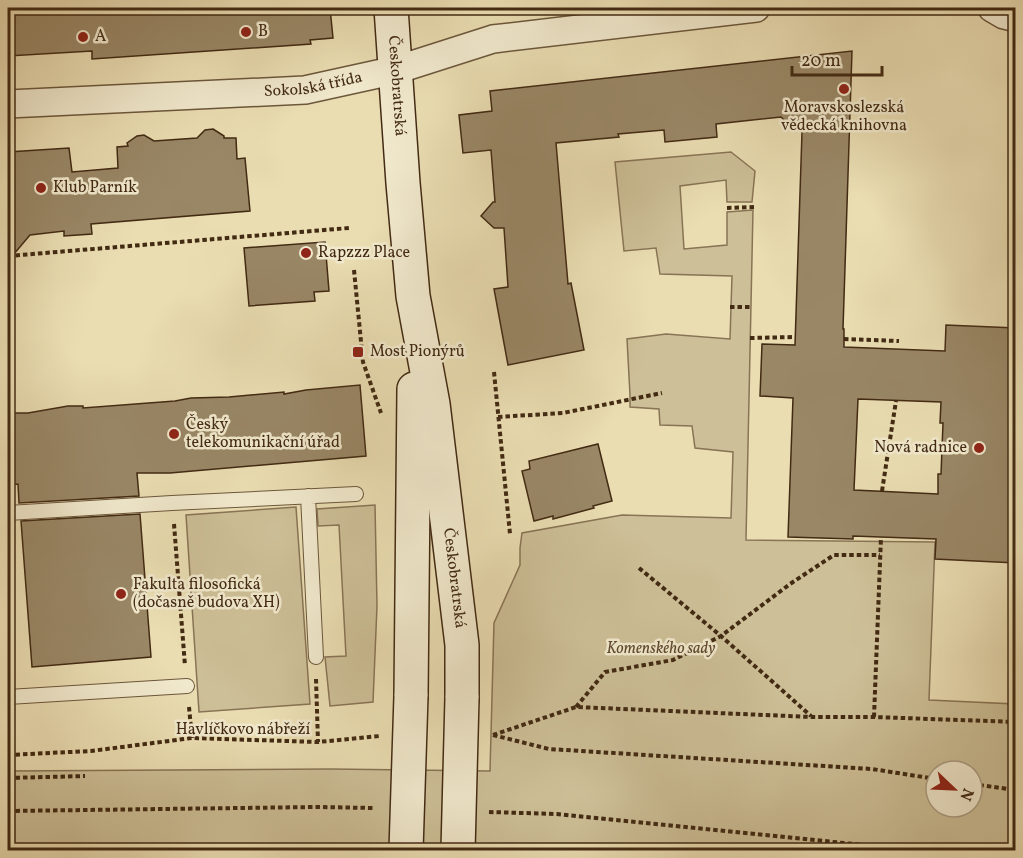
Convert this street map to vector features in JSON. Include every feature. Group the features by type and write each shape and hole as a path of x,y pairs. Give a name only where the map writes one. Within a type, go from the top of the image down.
{"main road":[{"name":"Českobratrská","path":"391,8 403,183 415,309 433,404 462,645 458,850"},
{"name":"Českobratrská","path":"406,850 411,696 415,309"}],"street":[{"name":"Sokolská třída","path":"8,104 306,90 396,70 493,39 756,8"},
{"path":"992,8 1004,15 1016,18"}],"lane":[{"path":"8,513 356,494"},
{"path":"308,496 316,657"},
{"path":"8,697 187,686"}],"path":[{"path":"727,208 754,207"},
{"path":"8,256 349,228"},
{"path":"354,270 363,362 383,418"},
{"path":"730,307 751,307"},
{"path":"750,338 795,337"},
{"path":"844,339 899,341"},
{"path":"494,372 510,534"},
{"path":"498,417 563,413 662,393"},
{"path":"882,491 896,401"},
{"path":"172,503 192,738"},
{"path":"874,717 880,537"},
{"path":"576,707 605,672 673,660 721,636 790,584 834,555 880,555"},
{"path":"639,568 721,636 812,717"},
{"path":"316,657 318,742"},
{"path":"924,777 872,769 549,749 492,735 576,707 812,717 1016,722"},
{"name":"Havlíčkovo nábřeží","path":"8,755 91,751 192,738 318,742 370,737"},
{"path":"8,778 85,776"},
{"path":"984,786 1016,790"},
{"path":"8,811 373,808"},
{"path":"489,812 557,814 912,850"}],"green space":[{"name":"Komenského sady","path":"731,152 755,171 752,202 727,202 726,180 680,186 684,249 727,245 727,212 753,210 746,540 935,542 929,700 1015,704 1015,850 8,849 8,771 331,769 490,771 494,623 520,565 522,533 622,515 731,518 733,452 695,448 692,426 660,425 659,409 630,407 627,339 666,334 730,339 732,276 660,274 656,248 624,251 615,162"},
{"path":"375,505 377,606 373,702 330,706 325,657 346,656 339,525 318,526 317,509"},
{"path":"296,507 310,704 199,712 186,515"}],"shaded area":[{"path":"8,849 398,850 8,850"}],"building":[{"path":"8,8 330,8 333,38 310,40 311,44 92,59 92,51 8,56"},
{"path":"852,51 844,347 945,351 946,325 1016,328 1016,563 935,559 936,539 853,536 853,539 788,537 793,398 760,396 762,344 795,345 802,132 791,127 781,117 716,124 717,137 665,142 664,130 556,143 568,284 571,283 584,350 508,365 494,289 508,287 504,228 494,228 481,216 495,202 491,150 463,153 459,115 492,111 490,91","holes":["858,399 941,402 940,423 943,423 938,494 854,490"]},
{"path":"213,129 224,138 236,138 237,159 245,158 250,211 91,224 92,234 64,236 64,231 30,235 8,261 8,152 69,148 72,172 118,168 117,147 128,146 127,143 137,136 144,135 154,141 197,138 205,130"},
{"path":"325,242 329,291 314,292 315,301 249,306 244,248"},
{"path":"360,385 366,456 170,473 137,473 139,496 19,503 18,484 8,485 8,413 28,413 68,406 83,406 83,408 191,398 284,392 284,394"},
{"path":"598,444 612,501 553,519 553,516 534,521 522,471 530,469 529,461"},
{"path":"140,514 151,657 32,667 21,521"}],"place":[{"name":"B","path":"246,32"},
{"name":"A","path":"83,37"},
{"name":"Moravskoslezská vědecká knihovna","path":"844,89"},
{"name":"Klub Parník","path":"41,188"},
{"name":"Rapzzz Place","path":"306,253"},
{"name":"Most Pionýrů","path":"358,352"},
{"name":"Český telekomunikační úřad","path":"174,434"},
{"name":"Nová radnice","path":"979,448"},
{"name":"Fakulta filosofická (dočasně budova XH)","path":"121,594"}]}
